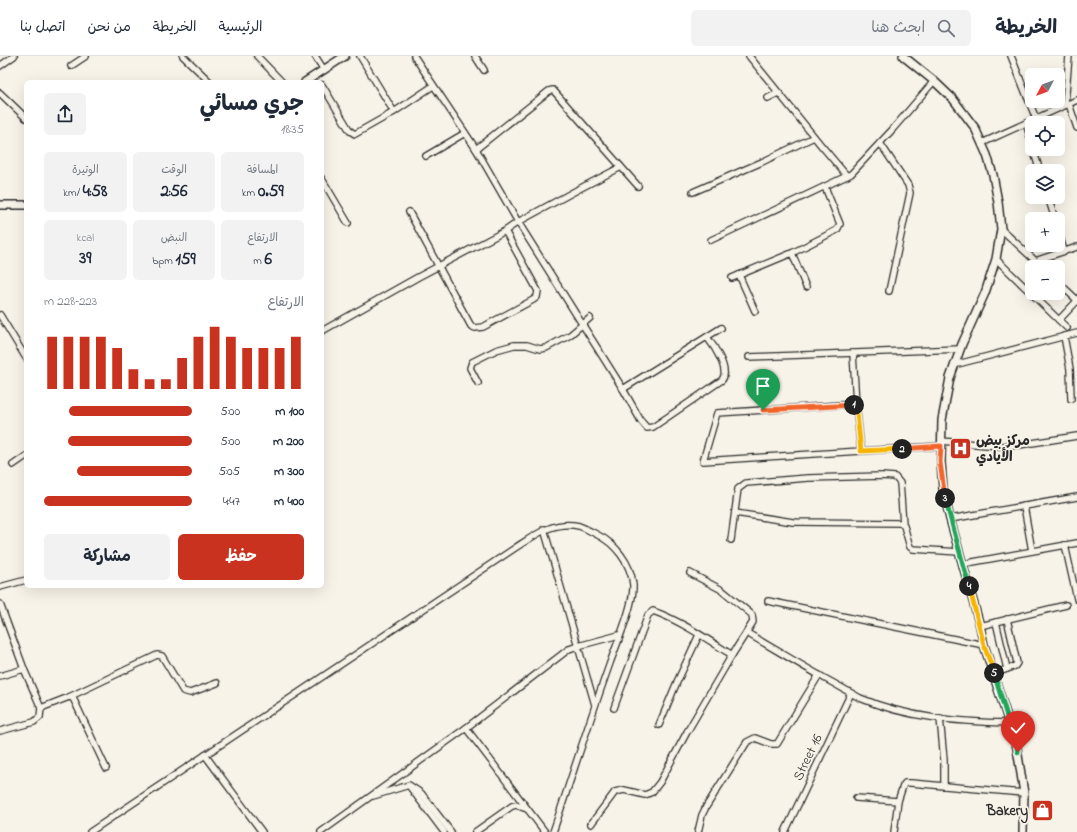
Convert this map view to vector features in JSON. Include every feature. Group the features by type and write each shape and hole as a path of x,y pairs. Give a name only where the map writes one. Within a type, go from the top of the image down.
{"street":[{"path":"0,66 14,56"},
{"path":"71,66 86,56"},
{"path":"183,56 208,80"},
{"path":"256,56 280,80"},
{"path":"315,56 324,70"},
{"path":"308,80 345,56"},
{"path":"360,56 394,112"},
{"path":"414,56 476,149 518,222 623,389 644,426 653,428 724,377 725,370 717,351 707,337"},
{"path":"475,56 484,70"},
{"path":"750,56 778,93 847,176"},
{"path":"903,56 934,81 953,99 968,118 975,128 982,143 993,174 1001,228 996,258 985,293 960,349 950,378 942,420 940,462 943,489 950,519 984,645 1009,723 1015,736 1024,793 1024,832"},
{"path":"1011,56 1035,116"},
{"path":"1068,56 1067,104 1077,128"},
{"path":"316,75 319,80"},
{"path":"711,240 847,176 855,170 880,143 934,81"},
{"path":"324,88 350,131 354,134 359,133 394,112 433,86"},
{"path":"476,149 549,91 553,90 638,186"},
{"path":"0,93 24,116"},
{"path":"768,98 778,93"},
{"path":"1042,116 1077,100"},
{"path":"982,143 1025,123"},
{"path":"426,156 465,133"},
{"path":"693,192 762,162 814,137"},
{"path":"880,143 908,185 910,193 889,290"},
{"path":"324,330 518,222 621,167"},
{"path":"324,182 348,223"},
{"path":"732,278 792,252 828,235 839,228 840,224 825,187"},
{"path":"0,205 24,205"},
{"path":"409,212 471,326 474,328 483,327 533,300 537,296 538,291 504,231"},
{"path":"1001,228 1034,260"},
{"path":"1065,251 1077,246"},
{"path":"792,252 806,287"},
{"path":"1038,260 1061,252"},
{"path":"996,258 1067,328"},
{"path":"739,275 755,311"},
{"path":"1059,320 1077,301 1065,289"},
{"path":"0,315 24,355"},
{"path":"478,383 470,368 472,362 496,350 514,345 521,344 540,349 546,348 570,335 590,318"},
{"path":"623,389 721,328"},
{"path":"954,365 1077,333"},
{"path":"1064,336 1070,373 1071,399"},
{"path":"749,357 960,349"},
{"path":"853,353 861,451"},
{"path":"856,404 717,413 703,461 861,451 941,444 999,446 1019,445 1077,436"},
{"path":"13,465 24,457"},
{"path":"731,540 738,489 746,483 808,478 882,476 895,477 900,483 903,524 910,547 913,549 959,552"},
{"path":"950,519 1077,497"},
{"path":"1024,506 1032,551"},
{"path":"735,513 793,522 903,524"},
{"path":"90,832 515,548 544,530 560,525 579,526 604,538 618,550 629,568 633,586 629,608 553,832"},
{"path":"544,530 595,705"},
{"path":"962,564 1077,543"},
{"path":"1065,545 1077,600"},
{"path":"591,824 615,792 624,790 645,795 652,792 656,788 687,732 753,622 752,615 722,590 690,573"},
{"path":"0,587 24,581"},
{"path":"768,601 984,645"},
{"path":"0,604 24,669 41,708 40,718 34,722 0,731"},
{"path":"980,626 1066,605"},
{"path":"614,708 649,614 653,611 699,634 732,655"},
{"path":"994,674 1015,666 1017,663 1007,619"},
{"path":"996,622 1007,669"},
{"path":"747,633 851,693 872,702 898,710 940,718 980,723 1009,723"},
{"path":"659,724 699,634"},
{"path":"320,832 466,728 569,649 619,635"},
{"path":"41,708 69,697 157,655 162,656 183,691 190,693 218,683"},
{"path":"0,676 24,669"},
{"path":"698,832 702,815 706,807 747,742 755,738 771,744 777,744 819,675"},
{"name":"Street 16","path":"785,832 851,693"},
{"path":"69,697 73,698 106,768"},
{"path":"940,718 944,760 944,786"},
{"path":"466,728 546,832"},
{"path":"205,755 262,832"},
{"path":"894,832 898,802 905,783 1024,793"},
{"path":"367,798 409,785"},
{"path":"409,785 444,832"},
{"path":"409,785 421,793 451,832"},
{"path":"856,798 898,802"},
{"path":"475,832 512,806 516,805 529,810"}],"place":[{"name":"مركز بيض الأيادي","path":"960,448"},
{"name":"Bakery","path":"1043,810"}],"route":[{"path":"763,410 856,404 861,451 941,446 940,462 943,489 950,519 984,645 1009,723 1015,736 1018,752"}]}
